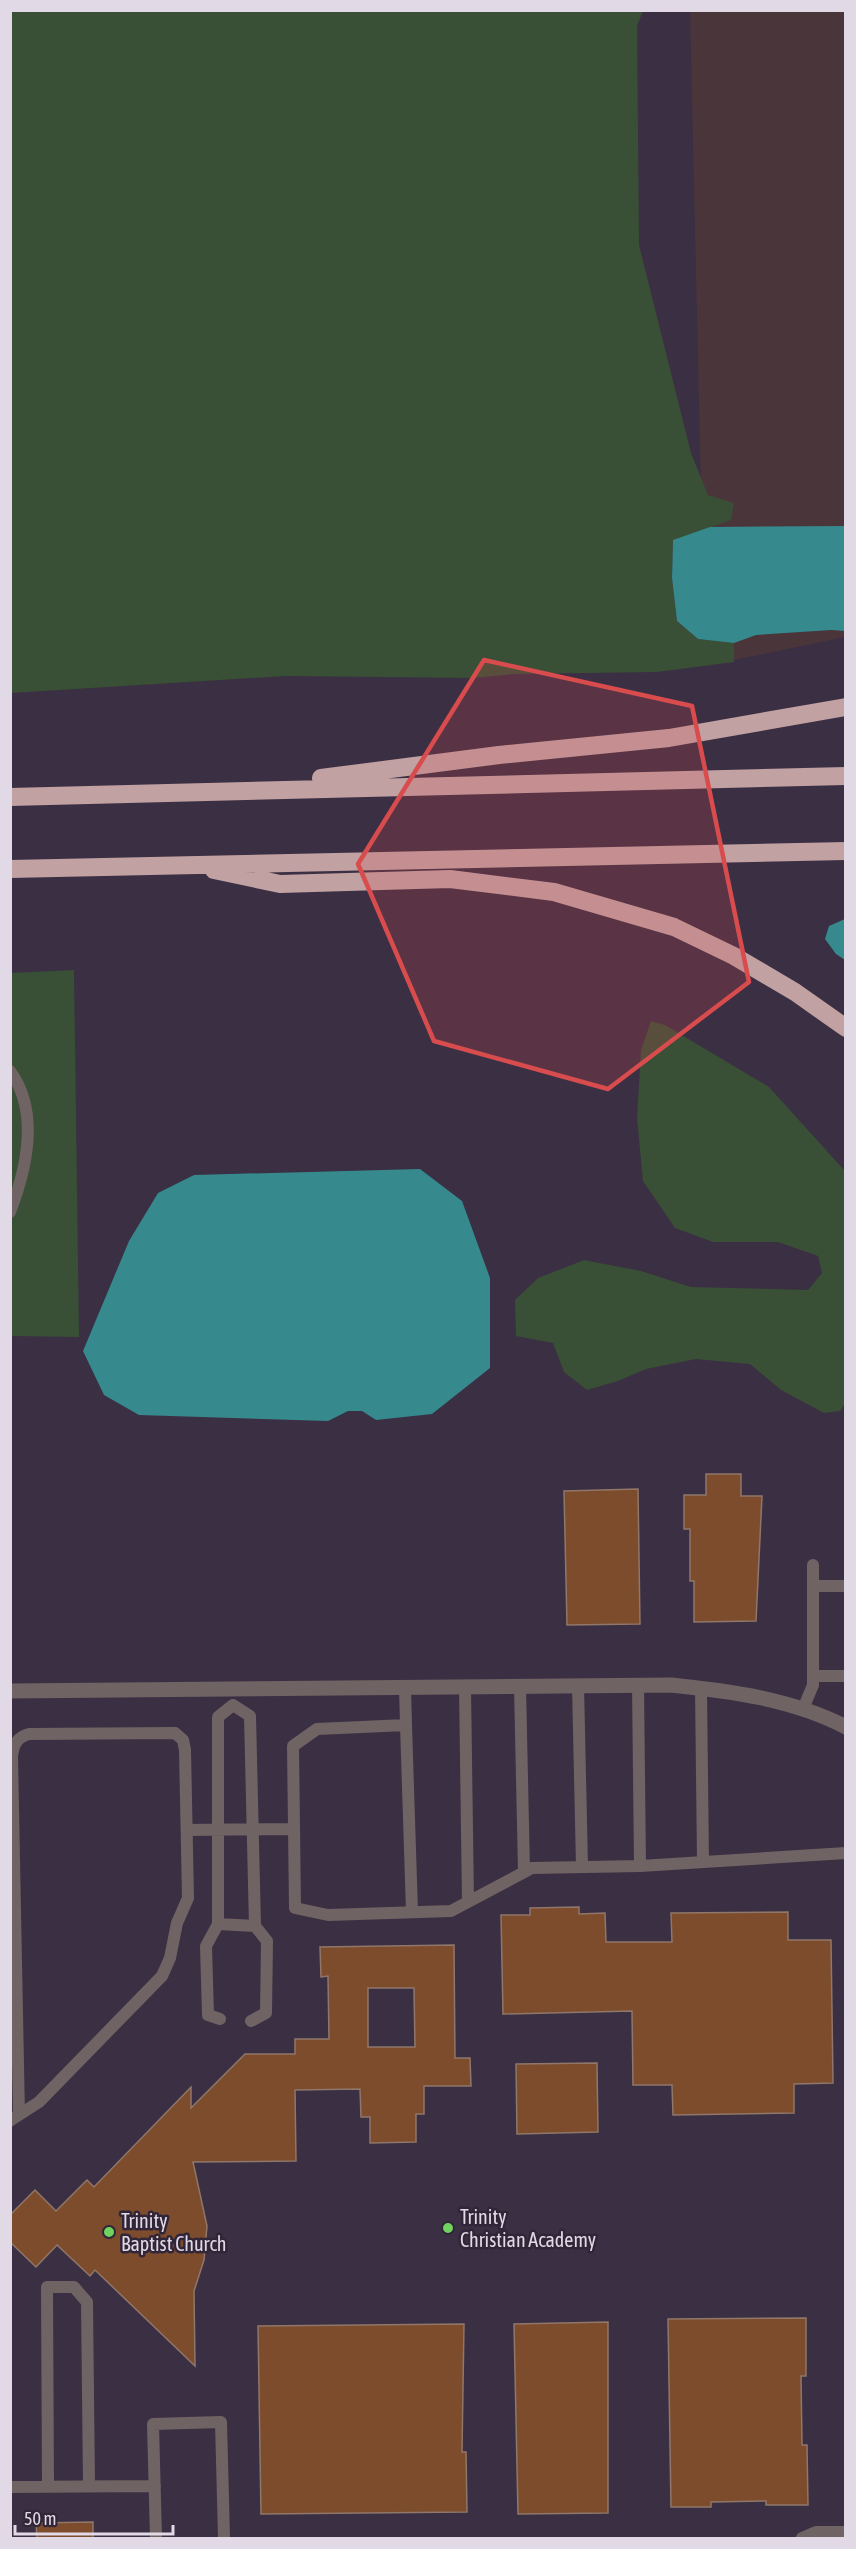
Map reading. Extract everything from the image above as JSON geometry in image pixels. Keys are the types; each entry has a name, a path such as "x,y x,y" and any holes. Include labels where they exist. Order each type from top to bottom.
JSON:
{"highway":[{"path":"226,790 499,754 669,738 846,708"},
{"path":"10,797 846,776"},
{"path":"10,869 846,851"},
{"path":"180,864 280,884 450,879 554,892 674,927 745,962 795,992 846,1028"}],"street":[{"path":"10,1691 233,1698 405,1688 638,1684 701,1688 760,1697 820,1714 846,1727"}],"lane":[{"path":"10,1071 24,1096 28,1124 22,1181 10,1212"},
{"path":"803,1709 813,1685 813,1565"},
{"path":"813,1587 846,1586"},
{"path":"813,1676 846,1676"},
{"path":"638,1684 640,1866"},
{"path":"578,1685 582,1867"},
{"path":"520,1686 524,1871"},
{"path":"465,1687 468,1902"},
{"path":"405,1688 411,1912"},
{"path":"701,1688 703,1862"},
{"path":"220,2019 208,2015 206,1946 218,1924 218,1717 233,1698 250,1716 255,1926 267,1941 266,2013 251,2021"},
{"path":"406,1725 317,1729 293,1746 295,1908 328,1915 451,1911 524,1871 846,1853"},
{"path":"29,1734 178,1734 183,1740 185,1750 188,1898 177,1923 171,1958 164,1972 39,2102 15,2118 12,1751 18,1738 29,1734"},
{"path":"187,1830 293,1829"},
{"path":"218,1924 255,1926"},
{"path":"48,2487 47,2287 74,2287 87,2302 89,2486"},
{"path":"156,2538 153,2424 221,2422 224,2538"},
{"path":"10,2487 155,2486"},
{"path":"802,2538 816,2532 846,2532"}],"highlighted area":[{"path":"484,660 692,706 749,982 608,1089 434,1041 358,864"}],"shaded area":[{"path":"11,11 643,11 637,26 639,245 691,453 708,495 734,503 731,520 673,541 672,578 677,621 698,639 734,643 734,662 657,672 514,674 473,678 286,676 11,693"},
{"path":"690,11 846,11 845,637 705,666"},
{"path":"845,526 845,631 756,635 734,643 698,639 677,621 672,578 673,540 710,527"},
{"path":"846,919 845,960 836,954 825,939 829,926"},
{"path":"74,970 79,1337 11,1336 10,973"},
{"path":"651,1021 665,1025 769,1087 845,1171 846,1402 840,1411 824,1413 781,1390 750,1364 696,1359 646,1369 618,1381 587,1390 564,1372 553,1343 516,1336 515,1300 538,1278 584,1260 641,1271 691,1287 808,1290 822,1273 818,1256 778,1242 713,1242 675,1228 643,1181 637,1118 641,1050"},
{"path":"420,1169 462,1201 490,1278 490,1368 432,1414 376,1420 362,1411 348,1411 328,1421 139,1415 104,1395 83,1351 129,1241 158,1193 194,1175"}],"building":[{"path":"706,1474 741,1474 741,1496 762,1496 756,1621 694,1622 694,1581 690,1581 690,1529 684,1529 684,1495 706,1495"},
{"path":"638,1489 640,1624 567,1625 564,1491"},
{"path":"579,1907 579,1914 605,1913 606,1942 672,1942 671,1913 788,1912 788,1940 831,1940 833,2083 794,2084 794,2113 673,2115 672,2085 633,2085 632,2011 503,2014 501,1915 530,1915 530,1908"},
{"path":"454,1945 455,2058 470,2058 471,2086 424,2086 424,2114 416,2114 416,2142 370,2143 370,2117 361,2117 360,2089 295,2090 296,2161 193,2162 207,2226 204,2260 194,2291 195,2366 95,2270 90,2276 57,2245 36,2267 10,2242 10,2215 35,2190 56,2211 87,2180 94,2187 191,2087 191,2108 245,2054 295,2054 295,2039 329,2039 328,1976 321,1977 320,1947","holes":["368,1988 414,1988 415,2047 368,2047"]},
{"path":"597,2063 598,2132 517,2134 516,2064"},
{"path":"806,2318 806,2376 801,2376 802,2445 807,2445 808,2505 766,2505 766,2501 711,2502 711,2507 671,2507 668,2319"},
{"path":"608,2322 608,2513 518,2514 514,2324"},
{"path":"464,2324 462,2452 466,2452 467,2512 261,2514 258,2326"},
{"path":"93,2522 93,2538 37,2538 36,2523"}],"place":[{"name":"Trinity Christian Academy","path":"448,2228"},
{"name":"Trinity Baptist Church","path":"109,2232"}]}
